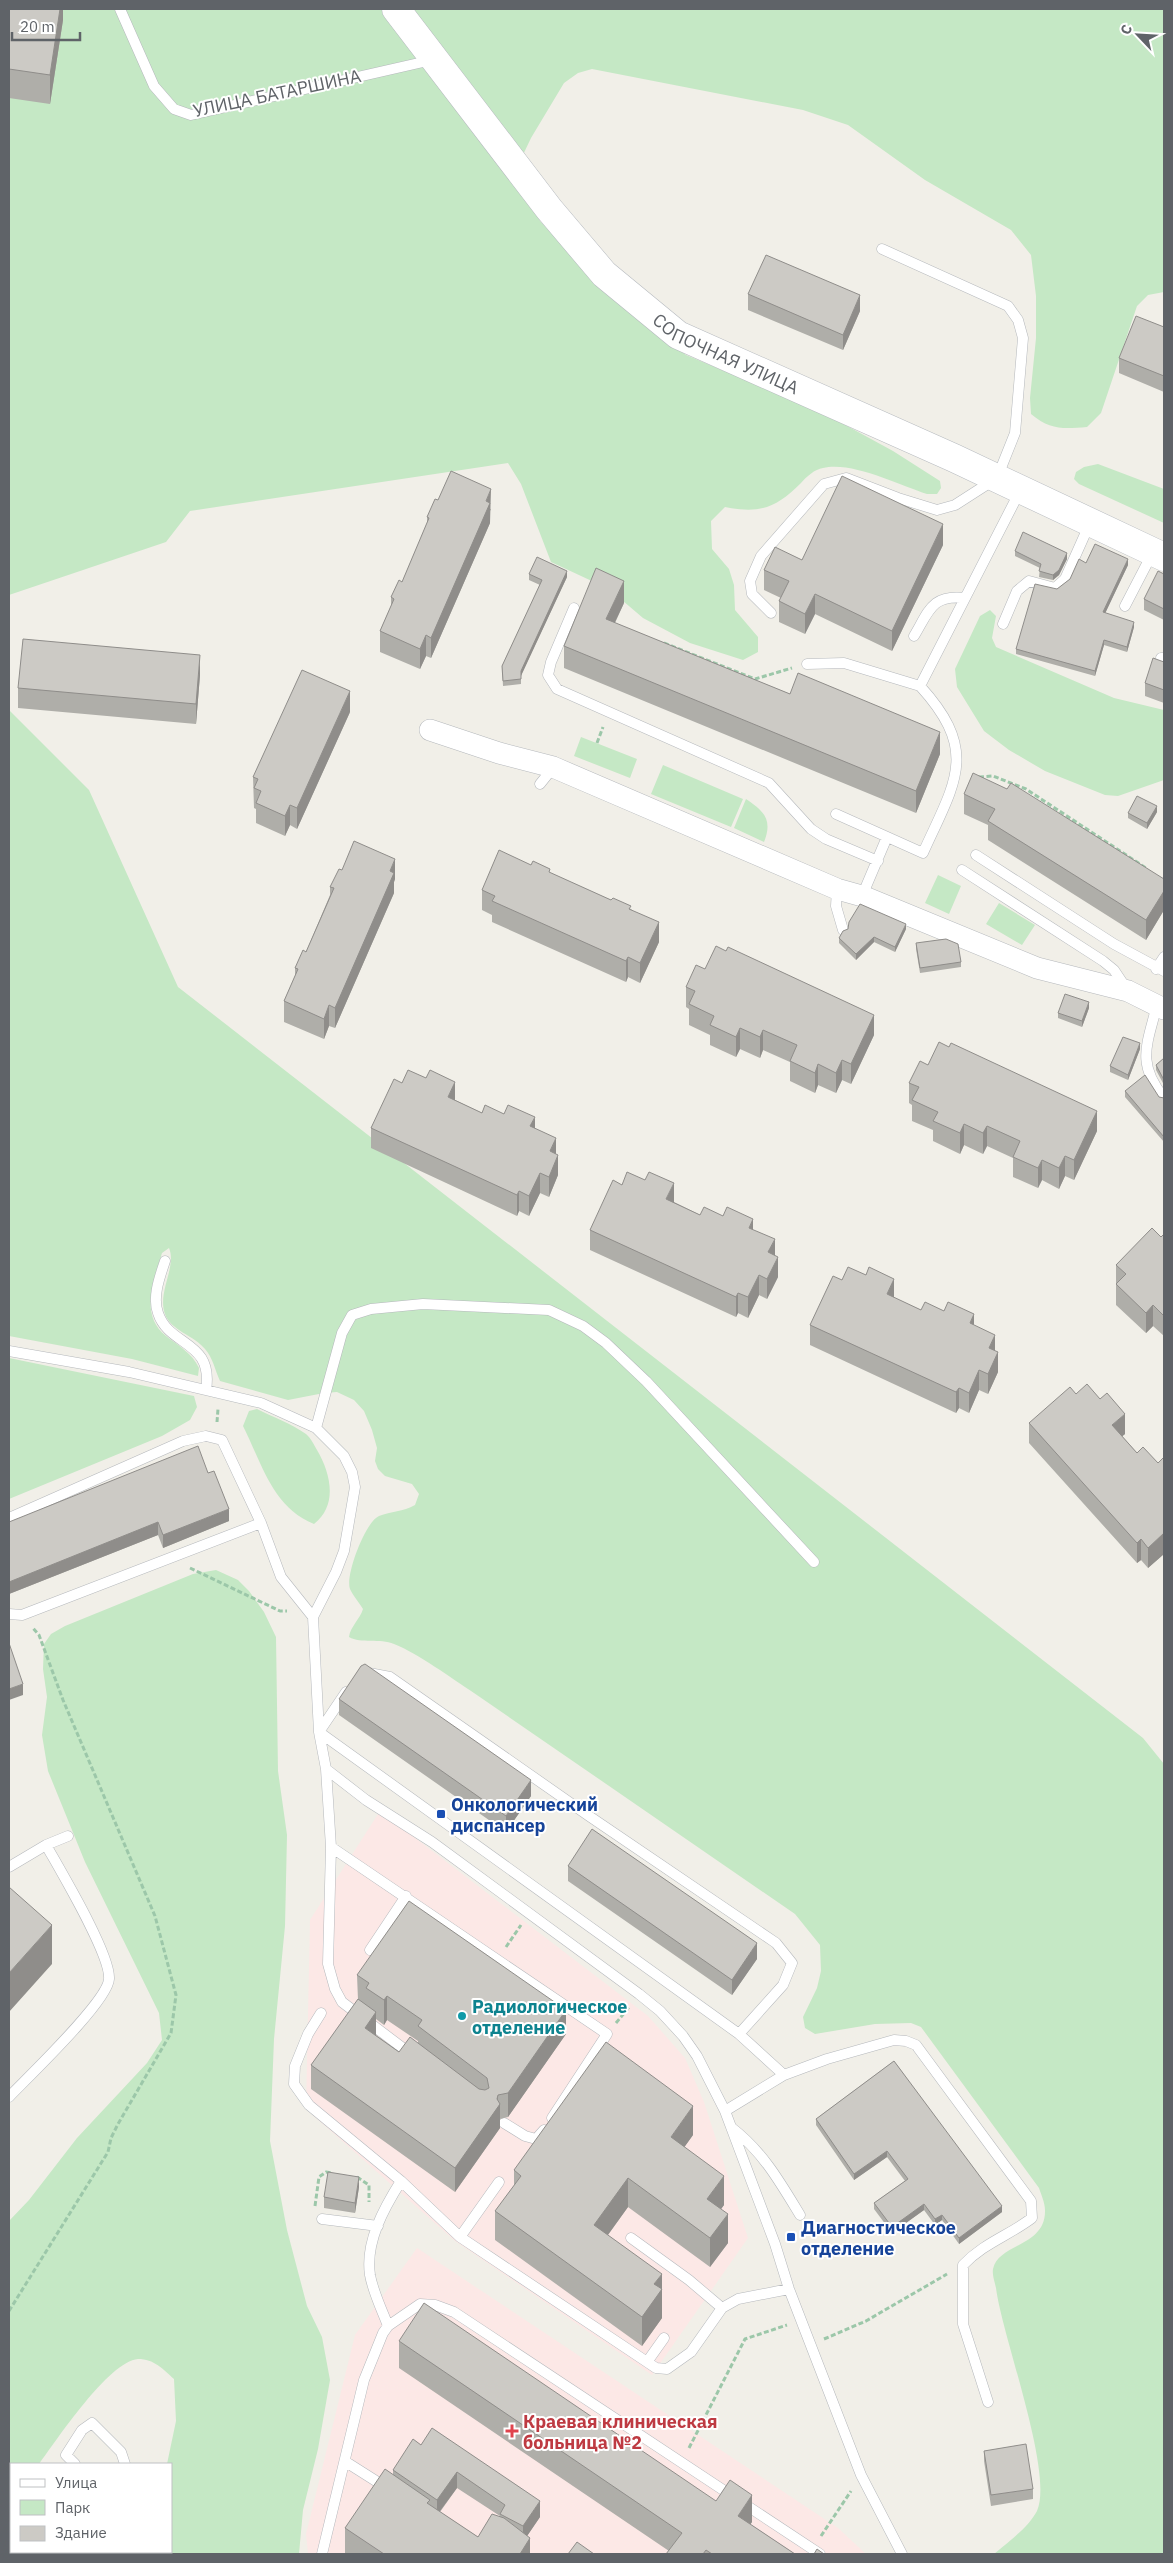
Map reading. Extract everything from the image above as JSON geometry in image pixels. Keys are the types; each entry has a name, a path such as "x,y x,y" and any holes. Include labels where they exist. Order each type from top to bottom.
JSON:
{"main road":[{"name":"СОПОЧНАЯ УЛИЦА","path":"396,9 433,60 549,209 604,274 678,335 1009,484 1159,555"}],"street":[{"path":"430,730 499,753 563,771 838,889 862,896 1037,968 1128,992 1162,1010"}],"lane":[{"name":"УЛИЦА БАТАРШИНА","path":"120,9 154,86 174,108 190,115 433,60"},
{"path":"882,248 1008,306 1018,320 1023,338 1009,484 965,598 920,686"},
{"path":"770,613 752,594 750,581 761,556 824,484 846,478 898,498 938,510 1009,484"},
{"path":"1003,624 1017,591 1029,582 1056,588 1065,580 1091,522"},
{"path":"1124,606 1159,555"},
{"path":"914,636 938,600 946,596 965,598"},
{"path":"574,608 551,662 548,675 557,689 770,783 811,829 826,839 878,861"},
{"path":"807,664 844,663 920,686 937,704 952,731 957,754 956,780 923,853 836,814"},
{"path":"540,784 552,769 563,771"},
{"path":"862,896 888,837"},
{"path":"976,855 1160,970 1164,957"},
{"path":"962,870 1103,960 1114,970 1128,992"},
{"path":"838,889 836,906 843,930"},
{"path":"1162,1010 1148,1043 1146,1064 1151,1082 1164,1098"},
{"path":"165,1260 157,1288 157,1313 172,1333 187,1343 204,1361 207,1371 206,1390"},
{"path":"316,1428 342,1334 352,1316 371,1308 423,1304 549,1310 583,1326 606,1343 646,1381 814,1562"},
{"path":"9,1352 129,1372 261,1403 316,1428 344,1456 352,1472 355,1487 344,1551 336,1572 313,1617 319,1732 326,1768 331,1847 328,1964 335,1989 342,2002 420,2061"},
{"path":"9,1518 183,1442 210,1436 222,1440 226,1444 261,1523 281,1577 313,1617"},
{"path":"9,1614 22,1615 261,1523"},
{"path":"319,1732 354,1680 363,1672 390,1678 588,1816 776,1943 792,1962 783,1985 739,2034"},
{"path":"319,1732 739,2034 784,2075"},
{"path":"326,1768 366,1800 432,1842 639,1994 660,2010 683,2036 697,2056 725,2111 775,2244 789,2289 812,2344 861,2475 902,2554"},
{"path":"9,1867 46,1845 68,1836"},
{"path":"9,2097 91,2011 110,1980 106,1957 46,1845"},
{"path":"331,1847 406,1896 607,2034 540,2137 530,2139 504,2123"},
{"path":"370,1950 406,1896"},
{"path":"321,2013 308,2034 294,2066 294,2084 309,2105 333,2127 400,2181 460,2237 656,2368 667,2369 691,2352 722,2308 738,2299 789,2289"},
{"path":"725,2111 784,2075 827,2058 894,2040 906,2041 916,2045 1031,2201 1032,2218 978,2250 962,2266 963,2324 988,2402"},
{"path":"731,2128 751,2143 770,2164 800,2215"},
{"path":"388,2326 371,2276 369,2256 385,2206 400,2181"},
{"path":"460,2237 499,2182"},
{"path":"322,2219 378,2226"},
{"path":"631,2238 689,2280 722,2308"},
{"path":"322,2554 346,2462 364,2380 375,2349 388,2326 420,2304 436,2305 454,2312 817,2551"},
{"path":"647,2362 664,2338"},
{"path":"61,2463 82,2430 92,2423 121,2452 125,2463"},
{"path":"66,2455 74,2463"},
{"path":"346,2462 397,2495"}],"path":[{"path":"655,640 755,679 807,664"},
{"path":"956,780 993,776 1026,789 1148,869"},
{"path":"206,1390 218,1410 217,1421 210,1436"},
{"path":"169,1558 280,1611 292,1611 303,1604"},
{"path":"498,1959 528,1914"},
{"path":"607,2034 639,1994"},
{"path":"322,2219 314,2215 320,2177 326,2172 341,2174"},
{"path":"348,2176 366,2181 369,2185 366,2224"},
{"path":"812,2344 866,2321 962,2266"},
{"path":"682,2461 745,2339 801,2320"},
{"path":"817,2551 861,2475"}],"shaded area":[{"path":"380,1811 648,2016 685,2058 704,2102 748,2238 652,2375 455,2241 306,2109 310,1920"},
{"name":"Краевая клиническая больница №2","path":"417,2248 838,2528 866,2554 308,2554 306,2534 355,2335"}],"green space":[{"path":"9,9 1164,9 1164,292 1148,295 1137,306 1101,413 1087,427 1064,428 1051,426 1031,414 1030,398 1036,338 1036,296 1031,255 1011,230 925,180 848,125 803,110 592,69 578,73 564,83 531,138 521,159 521,174 540,221 604,290 686,355 816,409 893,451 940,481 941,488 937,494 927,494 861,471 835,467 820,469 814,472 784,498 767,507 748,510 725,507 711,521 712,549 729,569 734,585 735,610 758,637 758,652 743,660 690,643 643,618 609,589 551,562 521,484 508,463 190,511 166,542 9,595"},
{"path":"1098,464 1164,489 1164,523 1079,484 1074,479 1076,472 1084,467"},
{"path":"990,610 996,616 992,638 996,647 1114,698 1164,710 1164,780 1118,796 1105,795 1045,771 1009,750 984,731 957,687 955,669 980,616"},
{"path":"9,710 89,790 178,987 1143,1738 1164,1764 1164,2554 994,2554 1033,2517 1037,2511 1040,2492 1039,2467 1033,2436 1000,2310 993,2269 1003,2254 1038,2231 1043,2222 1045,2207 1039,2188 921,2027 911,2023 875,2024 815,2034 805,2028 803,2017 817,1988 821,1971 820,1945 795,1914 424,1660 404,1648 389,1642 359,1640 349,1637 363,1609 351,1592 349,1582 353,1562 362,1538 374,1520 379,1516 415,1505 419,1494 412,1484 385,1476 378,1469 375,1461 377,1448 372,1430 364,1411 354,1400 337,1392 288,1400 220,1381 212,1360 201,1344 177,1329 165,1314 163,1297 171,1263 169,1248 162,1253 155,1274 151,1297 153,1318 158,1328 166,1336 193,1358 199,1368 198,1376 132,1359 9,1336"},
{"path":"581,737 637,759 630,778 574,756"},
{"path":"663,765 743,799 731,827 651,794"},
{"path":"746,799 758,808 765,817 768,828 764,842 734,828"},
{"path":"938,875 961,886 949,914 925,903"},
{"path":"999,903 1035,925 1022,945 986,924"},
{"path":"9,1358 194,1396 197,1407 190,1420 162,1436 9,1499"},
{"path":"257,1409 306,1434 322,1459 329,1479 329,1499 327,1508 314,1524 300,1517 288,1507 270,1483 263,1469 243,1426 249,1411"},
{"path":"216,1570 238,1580 249,1591 264,1612 276,1637 278,1771 287,1835 285,1926 274,2039 270,2141 287,2230 307,2306 322,2337 330,2380 318,2449 303,2510 299,2554 150,2554 172,2553 172,2463 167,2463 176,2421 174,2379 158,2365 144,2359 126,2363 98,2387 70,2421 40,2463 10,2463 9,2496 9,2221 29,2200 77,2138 147,2063 162,2040 159,2013 85,1862 48,1771 42,1735 47,1697 43,1669 44,1644 51,1634 65,1626 193,1574"}],"building":[{"path":"9,9 60,9 50,75 9,69"},
{"path":"766,255 860,295 843,335 748,294"},
{"path":"1136,316 1164,327 1164,376 1119,358"},
{"path":"451,471 491,489 486,501 490,503 431,638 426,635 420,649 380,631 394,599 391,597 399,580 402,582 429,518 427,517 435,499 438,500"},
{"path":"842,476 943,524 892,631 815,594 805,614 779,601 789,581 764,570 775,547 802,560"},
{"path":"1023,532 1067,553 1059,570 1053,575 1039,571 1041,564 1015,551"},
{"path":"1095,544 1128,559 1103,612 1134,622 1127,647 1104,640 1095,671 1016,649 1035,584 1057,589 1070,579 1079,559 1086,563"},
{"path":"537,557 567,571 521,671 521,679 503,681 502,666 542,580 529,574"},
{"path":"596,568 624,581 606,619 790,694 798,673 940,732 916,791 564,646"},
{"path":"1158,571 1164,574 1164,609 1144,599"},
{"path":"23,639 200,655 196,704 18,688"},
{"path":"1153,658 1164,662 1164,690 1145,683"},
{"path":"302,670 350,691 297,808 290,805 285,816 256,803 261,791 254,788 258,779 253,777"},
{"path":"973,773 1007,789 1011,783 1164,879 1164,891 1146,920 988,821 995,809 964,794"},
{"path":"1137,796 1157,806 1147,823 1128,813"},
{"path":"354,841 395,859 390,871 394,873 335,1008 329,1005 324,1019 284,1001 298,969 295,968 303,950 306,952 334,888 330,887 339,869 342,870"},
{"path":"499,850 531,865 533,861 550,869 549,872 611,900 613,898 631,906 629,909 659,922 640,963 628,957 626,961 492,901 495,896 482,890"},
{"path":"860,904 906,924 895,947 874,937 856,954 839,938 843,931 848,929 849,922"},
{"path":"946,939 958,944 961,962 920,968 916,943"},
{"path":"716,946 726,951 728,947 874,1015 851,1064 842,1060 836,1073 818,1064 815,1073 790,1061 797,1045 763,1030 760,1037 740,1028 736,1037 710,1025 714,1016 689,1004 695,991 686,987 696,965 705,969"},
{"path":"1065,994 1089,1002 1082,1021 1058,1013"},
{"path":"1123,1037 1140,1043 1128,1075 1110,1066"},
{"path":"939,1042 949,1047 951,1043 1097,1111 1074,1160 1065,1156 1059,1168 1042,1160 1038,1168 1013,1157 1020,1141 987,1126 983,1133 964,1124 960,1133 933,1121 938,1112 912,1100 919,1087 909,1083 920,1061 928,1065"},
{"path":"1164,1058 1164,1080 1156,1065"},
{"path":"408,1070 426,1078 430,1070 455,1082 448,1097 482,1113 485,1105 504,1114 508,1105 535,1117 530,1126 556,1138 550,1151 558,1155 549,1177 540,1173 529,1196 519,1191 517,1195 371,1128 394,1079 402,1083"},
{"path":"1145,1075 1159,1097 1164,1098 1164,1137 1125,1091"},
{"path":"627,1172 645,1180 649,1172 674,1183 666,1199 700,1215 704,1207 723,1216 727,1207 753,1219 749,1228 775,1239 768,1252 778,1257 767,1279 759,1275 748,1297 738,1293 736,1297 590,1230 613,1180 622,1185"},
{"path":"1152,1228 1161,1237 1164,1234 1164,1316 1153,1305 1146,1313 1116,1284 1126,1274 1116,1265"},
{"path":"848,1267 866,1275 869,1267 894,1279 887,1294 921,1310 925,1302 944,1311 948,1302 974,1314 970,1323 995,1335 989,1348 998,1352 988,1374 979,1370 969,1393 959,1388 956,1392 810,1325 833,1276 842,1280"},
{"path":"1087,1384 1100,1399 1107,1393 1125,1414 1112,1425 1137,1453 1143,1447 1158,1463 1164,1457 1164,1533 1148,1548 1141,1539 1137,1543 1029,1423 1070,1387 1076,1394"},
{"path":"198,1446 208,1473 214,1471 229,1509 163,1535 158,1522 9,1582 9,1522"},
{"path":"9,1643 23,1684 9,1689"},
{"path":"365,1664 531,1780 506,1816 339,1699 361,1666"},
{"path":"592,1829 757,1943 732,1980 568,1866"},
{"path":"9,1887 52,1925 9,1973"},
{"path":"409,1901 566,2010 508,2093 498,2095 497,2099 500,2104 455,2168 311,2065 358,1999 376,2012 365,2028 399,2052 410,2037 479,2089 485,2090 489,2088 487,2078 418,2026 422,2020 387,1996 384,2000 366,1988 369,1983 357,1975"},
{"path":"606,2042 693,2106 671,2137 724,2176 707,2199 728,2214 710,2238 628,2178 594,2225 662,2274 654,2284 662,2289 642,2317 495,2211 521,2176 514,2170"},
{"path":"894,2061 1002,2206 959,2238 942,2215 935,2219 924,2204 892,2227 874,2203 908,2179 887,2151 854,2174 816,2119"},
{"path":"328,2172 359,2177 355,2203 324,2197"},
{"path":"424,2303 716,2501 730,2480 752,2495 738,2516 795,2554 712,2554 706,2550 703,2554 666,2554 682,2533 399,2341"},
{"path":"432,2428 540,2501 523,2526 500,2514 505,2505 457,2472 437,2500 393,2470 413,2439 421,2445"},
{"path":"1026,2444 1033,2489 991,2495 984,2451"},
{"path":"385,2469 430,2500 427,2503 478,2537 492,2514 504,2518 530,2538 520,2554 384,2554 345,2528"},
{"path":"577,2542 594,2554 568,2554"},
{"path":"817,2549 824,2554 814,2554"}],"place":[{"name":"Онкологический диспансер","path":"441,1814"},
{"name":"Радиологическое отделение","path":"462,2016"},
{"name":"Диагностическое отделение","path":"791,2237"},
{"name":"Краевая клиническая больница №2","path":"512,2431"}]}
